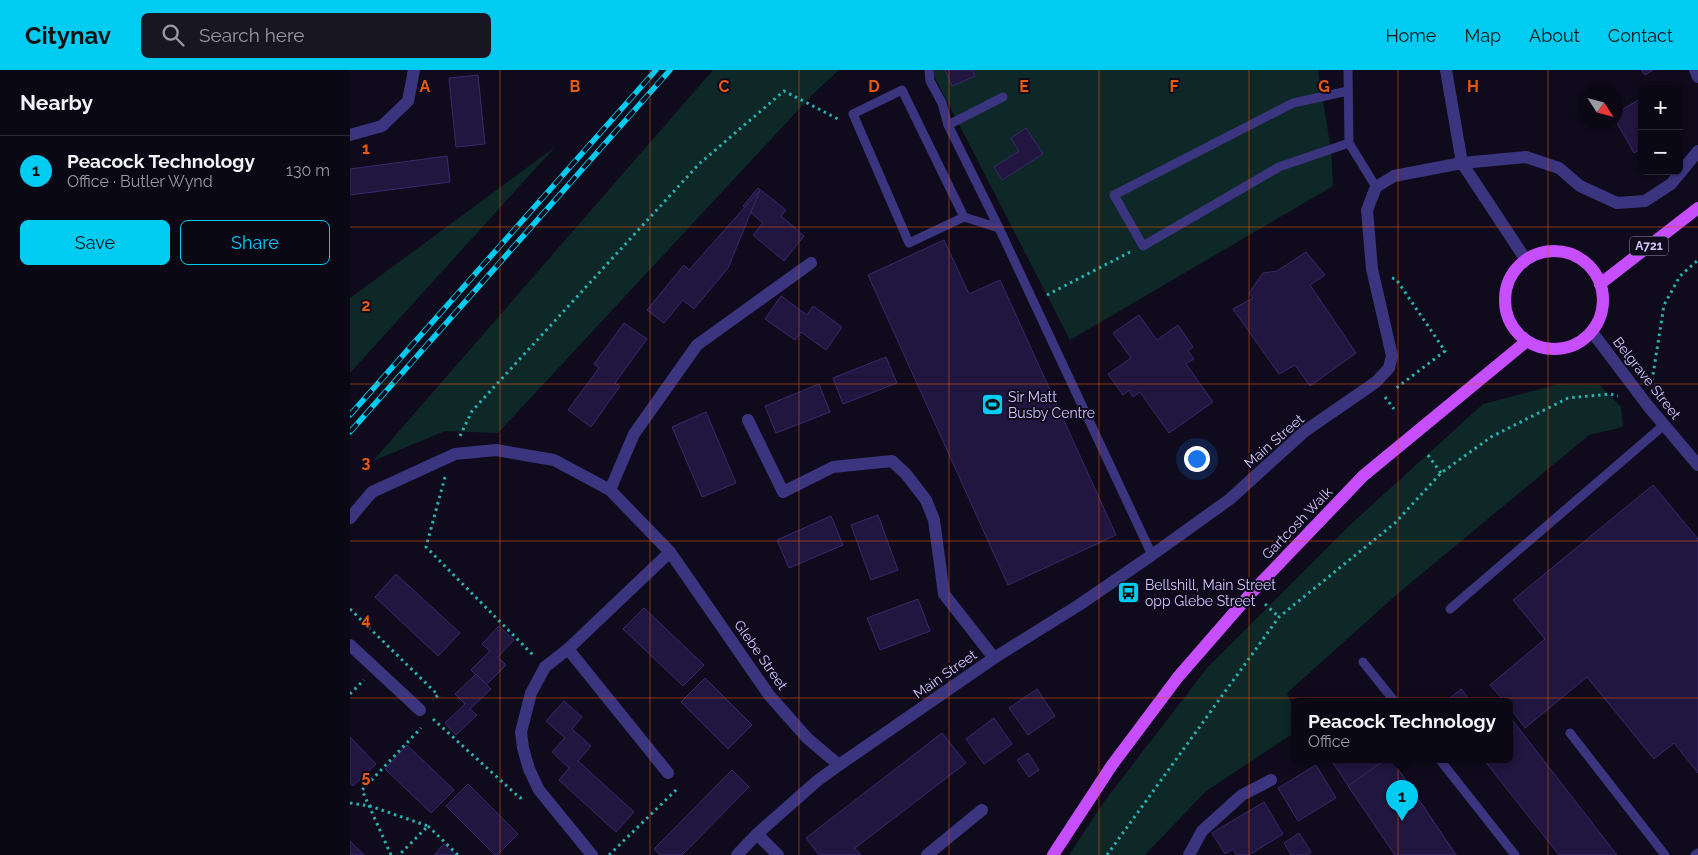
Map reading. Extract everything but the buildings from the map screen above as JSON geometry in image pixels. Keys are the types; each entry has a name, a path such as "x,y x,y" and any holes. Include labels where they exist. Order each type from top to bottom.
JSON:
{"main road":[{"name":"A721","path":"1600,284 1698,208"},
{"path":"1553,251 1568,253 1584,261 1595,274 1603,296 1601,313 1592,332 1576,344 1559,349 1542,348 1526,341 1514,330 1505,305 1507,286 1515,271 1526,260 1541,253 1553,251"},
{"name":"Gartcosh Walk","path":"1053,855 1112,765 1178,677 1252,592 1363,476 1526,341"}],"street":[{"path":"350,134 382,126 408,101 414,70"},
{"path":"1446,70 1462,163 1526,260"},
{"path":"1695,70 1698,77"},
{"path":"1376,187 1394,176 1462,163 1526,157 1559,168 1580,186 1617,204 1645,201 1671,184 1698,151"},
{"name":"Main Street","path":"737,855 757,834 817,781 994,658 1079,605 1230,500 1305,432 1376,382 1389,368 1392,356 1372,269 1367,210 1376,187"},
{"path":"610,490 634,434 696,345 811,263"},
{"name":"Belgrave Street","path":"1592,332 1648,406 1695,457"},
{"path":"748,420 783,492 833,467 892,461 906,474 926,500 934,520 944,594 994,658"},
{"name":"Glebe Street","path":"350,518 372,492 456,454 496,450 554,460 610,490 670,552 770,695 807,738 839,765"},
{"path":"592,855 539,790 528,769 521,732 531,693 546,667 568,649 670,552"},
{"path":"350,645 420,710"},
{"path":"568,649 668,773"},
{"path":"1189,855 1202,831 1242,795 1271,780"},
{"path":"927,855 982,810"},
{"path":"757,834 778,855"}],"lane":[{"path":"929,70 930,81 942,103 948,125 999,228 1152,555"},
{"path":"1348,70 1349,143 1376,187"},
{"path":"964,217 902,90 854,114 909,242 964,217 999,228"},
{"path":"1348,91 1293,103 1114,195 1143,246 1279,167 1349,143"},
{"path":"948,125 1003,97"},
{"path":"1450,609 1664,425"},
{"path":"1363,662 1392,698"},
{"path":"1570,733 1665,855"},
{"path":"1442,763 1515,855"}],"path":[{"path":"546,667 426,547 451,456 472,411 699,164 784,91 861,131"},
{"path":"1034,302 1143,246"},
{"path":"1648,406 1664,305 1680,276 1698,260"},
{"path":"1107,855 1279,616 1394,523 1442,473 1491,437 1568,398 1610,394 1619,397"},
{"path":"1385,397 1394,409"},
{"path":"1428,455 1442,473"},
{"path":"350,609 438,696 420,710 431,717 520,798 539,790"},
{"path":"391,855 362,790 431,717"},
{"path":"608,855 681,784 668,773"},
{"path":"350,803 370,806 428,826 458,855"},
{"path":"399,855 428,826"}],"green space":[{"path":"713,70 839,70 813,94 498,433 445,431 373,461"},
{"path":"931,70 1318,70 1331,150 1333,186 1070,340"},
{"path":"555,147 350,373 350,298"},
{"path":"1559,384 1600,385 1621,407 1623,427 1589,435 1395,596 1287,693 1291,703 1291,735 1206,791 1145,855 1069,855 1103,803 1207,668 1351,524 1483,404"}],"railway":[{"path":"350,415 656,70"},
{"path":"350,432 670,70"}],"place":[{"name":"Sir Matt Busby Centre","path":"992,405"},
{"name":"Bellshill, Main Street opp Glebe Street","path":"1129,593"},
{"name":"Peacock Technology","path":"1402,821"}]}
